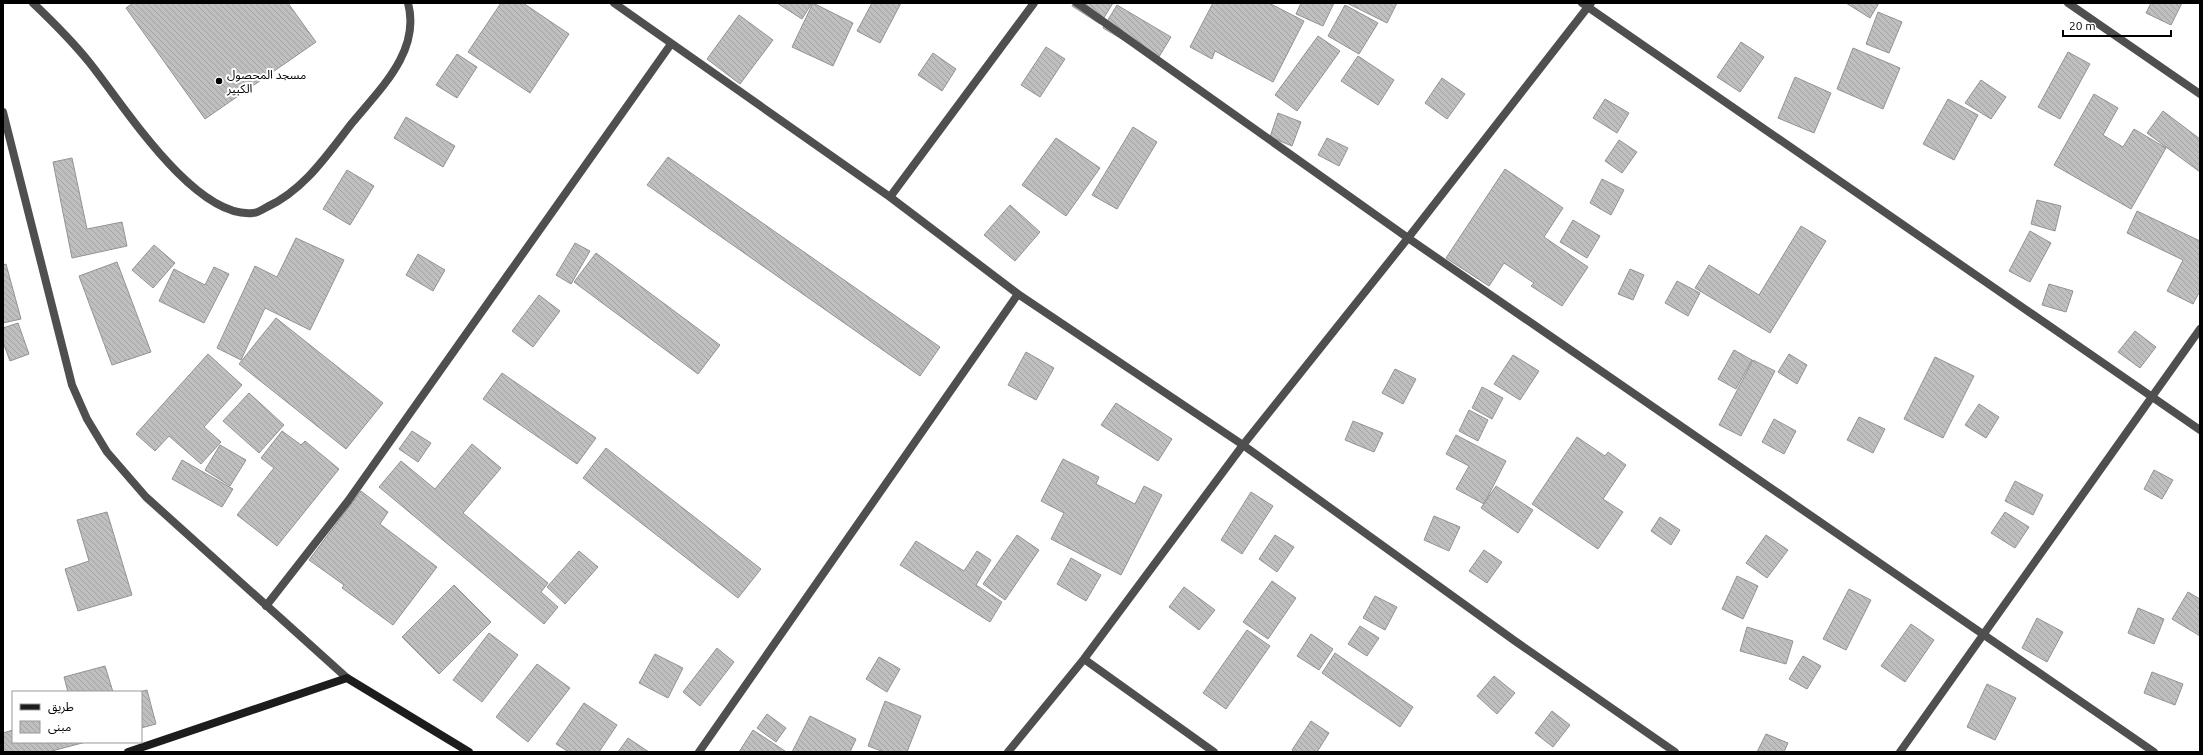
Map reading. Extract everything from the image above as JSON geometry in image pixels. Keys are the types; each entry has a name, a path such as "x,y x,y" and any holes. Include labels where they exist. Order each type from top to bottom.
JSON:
{"main road":[{"path":"128,752 347,678 469,752"}],"street":[{"path":"33,3 66,34 115,95 144,135 181,176 208,199 234,211 254,213 279,202 312,173 382,87 407,46 412,18 408,3"},
{"path":"614,3 890,197 1018,294 1244,445 1515,641 1675,752"},
{"path":"890,197 1034,3"},
{"path":"1078,3 1408,238 2154,752"},
{"path":"2068,3 2200,94"},
{"path":"1008,752 1084,659 1244,445 1408,238 1587,4 2200,430"},
{"path":"266,606 348,501 671,44"},
{"path":"3,112 72,385 87,419 107,452 146,497 347,678"},
{"path":"699,752 1018,294"},
{"path":"1900,752 2200,329"},
{"path":"1084,659 1214,752"}],"building":[{"name":"مسجد المحصول الكبير","path":"133,3 288,3 316,42 205,119 126,8"},
{"path":"501,3 523,3 569,34 530,93 468,52"},
{"path":"777,3 812,3 802,19"},
{"path":"813,3 853,23 833,66 792,47"},
{"path":"872,3 901,3 880,43 857,31"},
{"path":"1073,3 1113,3 1100,24 1072,6"},
{"path":"1213,3 1269,3 1304,21 1273,82 1215,51 1212,59 1190,47"},
{"path":"1301,3 1334,3 1323,26 1296,14"},
{"path":"1347,3 1397,3 1387,23"},
{"path":"1846,3 1879,3 1870,18"},
{"path":"2151,3 2182,3 2171,25 2146,13"},
{"path":"1117,5 1171,37 1157,60 1103,28"},
{"path":"1345,5 1378,23 1359,54 1328,36"},
{"path":"1878,12 1902,22 1889,53 1866,44"},
{"path":"739,15 773,40 740,84 707,59"},
{"path":"1318,36 1340,51 1297,111 1275,95"},
{"path":"1741,42 1764,57 1740,92 1717,77"},
{"path":"1046,47 1065,59 1040,97 1021,85"},
{"path":"1853,48 1900,68 1883,109 1837,89"},
{"path":"2068,52 2090,64 2060,119 2038,107"},
{"path":"933,53 956,69 942,91 918,75"},
{"path":"457,54 477,67 457,98 436,85"},
{"path":"1358,56 1394,80 1378,105 1341,81"},
{"path":"1795,77 1831,93 1814,133 1778,118"},
{"path":"1442,78 1465,94 1447,119 1425,103"},
{"path":"1981,80 2006,97 1991,119 1965,103"},
{"path":"2094,94 2118,108 2103,135 2123,147 2134,129 2166,148 2131,209 2054,165"},
{"path":"1605,99 1629,113 1617,133 1593,118"},
{"path":"1948,99 1978,115 1954,160 1923,144"},
{"path":"2163,111 2200,139 2200,172 2147,133"},
{"path":"1278,113 1301,122 1292,146 1270,137"},
{"path":"406,117 455,146 443,167 394,138"},
{"path":"1133,127 1157,142 1117,209 1092,195"},
{"path":"1056,138 1100,168 1066,216 1022,185"},
{"path":"1327,138 1348,148 1339,166 1318,155"},
{"path":"1619,140 1637,152 1622,173 1605,161"},
{"path":"668,157 940,347 920,376 647,185"},
{"path":"72,158 87,229 122,222 127,246 72,258 53,162"},
{"path":"1505,169 1563,208 1544,237 1588,267 1562,306 1531,286 1534,283 1504,263 1489,286 1446,258"},
{"path":"347,170 374,186 350,225 323,209"},
{"path":"1602,179 1624,190 1611,215 1590,203"},
{"path":"2037,200 2061,206 2055,231 2031,224"},
{"path":"1010,205 1040,232 1015,261 984,235"},
{"path":"2137,211 2200,241 2200,291 2193,304 2167,291 2183,260 2127,233"},
{"path":"1573,220 1600,236 1587,258 1560,242"},
{"path":"1801,226 1826,241 1770,333 1695,288 1709,265 1759,295"},
{"path":"2030,231 2051,243 2030,282 2009,271"},
{"path":"296,238 344,260 310,330 265,308 241,360 217,348 255,266 277,277"},
{"path":"575,243 590,251 571,284 556,275"},
{"path":"154,245 175,263 153,288 132,270"},
{"path":"596,253 720,345 698,374 574,282"},
{"path":"418,254 445,270 433,291 406,275"},
{"path":"117,262 151,352 112,365 79,276"},
{"path":"6,264 21,319 3,323 3,265"},
{"path":"214,267 229,274 204,323 159,301 174,269 205,285"},
{"path":"1630,269 1644,275 1633,300 1618,294"},
{"path":"1677,281 1700,293 1688,316 1665,303"},
{"path":"2049,284 2073,291 2066,312 2042,305"},
{"path":"539,295 560,311 533,347 512,331"},
{"path":"276,318 383,403 346,449 239,364"},
{"path":"18,323 29,354 10,361 3,342 3,328"},
{"path":"2135,331 2156,347 2140,368 2118,352"},
{"path":"1734,350 1752,360 1736,389 1718,379"},
{"path":"1026,352 1054,368 1036,400 1008,385"},
{"path":"208,354 242,385 204,427 221,442 201,464 169,436 155,451 136,434"},
{"path":"1789,354 1807,365 1797,384 1778,372"},
{"path":"1513,355 1539,371 1520,400 1494,384"},
{"path":"1935,357 1974,376 1943,438 1904,419"},
{"path":"1753,360 1775,371 1741,436 1719,425"},
{"path":"1395,369 1416,379 1403,404 1382,393"},
{"path":"502,373 596,438 577,464 483,399"},
{"path":"1482,387 1503,398 1492,419 1472,408"},
{"path":"249,393 284,425 259,453 223,421"},
{"path":"1116,403 1172,439 1158,461 1101,425"},
{"path":"1979,404 1999,417 1986,438 1965,425"},
{"path":"1469,410 1488,420 1478,441 1459,431"},
{"path":"1859,417 1885,429 1873,453 1847,440"},
{"path":"1774,419 1796,431 1784,454 1762,442"},
{"path":"1353,421 1383,433 1374,452 1345,440"},
{"path":"282,431 301,445 305,441 339,469 277,546 237,515 274,468 261,458"},
{"path":"412,431 431,443 418,462 399,449"},
{"path":"1456,435 1506,461 1484,504 1456,489 1469,466 1446,454"},
{"path":"1577,437 1605,456 1608,452 1626,465 1603,499 1623,512 1598,549 1532,504"},
{"path":"472,444 501,468 463,513 548,583 541,592 558,607 544,624 379,487 401,461 435,489"},
{"path":"220,445 246,460 230,486 205,470"},
{"path":"606,448 761,569 738,598 583,478"},
{"path":"1063,459 1099,477 1096,484 1135,504 1144,486 1162,495 1121,575 1051,539 1064,513 1041,501"},
{"path":"182,460 233,489 222,507 172,479"},
{"path":"2154,470 2173,480 2162,499 2144,489"},
{"path":"2015,481 2043,495 2033,515 2005,501"},
{"path":"1496,486 1533,510 1518,533 1481,508"},
{"path":"361,491 388,512 380,524 437,567 393,625 342,588 344,585 309,560"},
{"path":"1251,492 1273,506 1242,554 1221,540"},
{"path":"107,512 132,595 78,611 65,569 89,561 77,520"},
{"path":"2005,512 2029,527 2015,548 1991,533"},
{"path":"1434,516 1460,527 1449,551 1424,540"},
{"path":"1660,517 1680,530 1671,545 1651,531"},
{"path":"1017,535 1039,550 1005,600 983,584"},
{"path":"1275,535 1294,547 1277,572 1259,559"},
{"path":"1766,535 1788,550 1767,578 1746,563"},
{"path":"916,541 964,571 977,551 991,560 976,585 1002,602 990,622 900,565"},
{"path":"1484,550 1502,562 1487,583 1469,571"},
{"path":"579,551 598,567 565,604 547,587"},
{"path":"1071,558 1101,575 1086,601 1057,584"},
{"path":"1737,576 1758,586 1743,619 1722,609"},
{"path":"1272,581 1296,598 1268,639 1243,622"},
{"path":"454,585 491,622 439,674 402,637"},
{"path":"1184,587 1215,610 1199,630 1169,607"},
{"path":"1849,589 1871,600 1846,650 1823,639"},
{"path":"2188,592 2200,599 2200,636 2172,619"},
{"path":"1375,596 1397,607 1385,630 1363,618"},
{"path":"2138,608 2164,619 2154,644 2128,633"},
{"path":"2037,618 2063,632 2047,662 2022,648"},
{"path":"1911,624 1934,640 1905,682 1881,666"},
{"path":"1360,626 1379,638 1367,656 1348,644"},
{"path":"1747,627 1793,641 1786,664 1740,651"},
{"path":"1247,630 1270,646 1226,709 1203,693"},
{"path":"489,633 518,655 482,702 453,680"},
{"path":"1311,634 1333,649 1319,670 1297,656"},
{"path":"717,648 734,662 700,706 683,692"},
{"path":"1335,653 1413,707 1400,727 1322,673"},
{"path":"655,654 683,668 668,698 639,683"},
{"path":"1803,656 1821,666 1807,689 1789,679"},
{"path":"879,657 900,669 887,692 866,679"},
{"path":"537,664 570,688 528,742 496,717"},
{"path":"105,666 113,691 68,691 64,677"},
{"path":"2152,672 2183,684 2175,705 2144,693"},
{"path":"1494,676 1515,693 1497,714 1477,696"},
{"path":"1987,684 2016,698 1995,740 1967,727"},
{"path":"147,690 156,724 142,728 142,691"},
{"path":"885,701 921,716 907,752 884,752 868,746"},
{"path":"584,703 617,725 599,752 569,752 556,744"},
{"path":"1552,711 1570,725 1553,747 1535,733"},
{"path":"767,714 786,728 776,742 757,728"},
{"path":"810,716 856,739 850,752 792,752"},
{"path":"1311,721 1329,733 1317,752 1295,752 1292,750"},
{"path":"12,730 12,743 82,743 48,752 3,752 3,733"},
{"path":"753,730 785,751 739,752"},
{"path":"1766,734 1788,743 1784,752 1757,752"},
{"path":"628,738 649,752 618,752"}],"place":[{"name":"مسجد المحصول الكبير","path":"219,81"}]}
